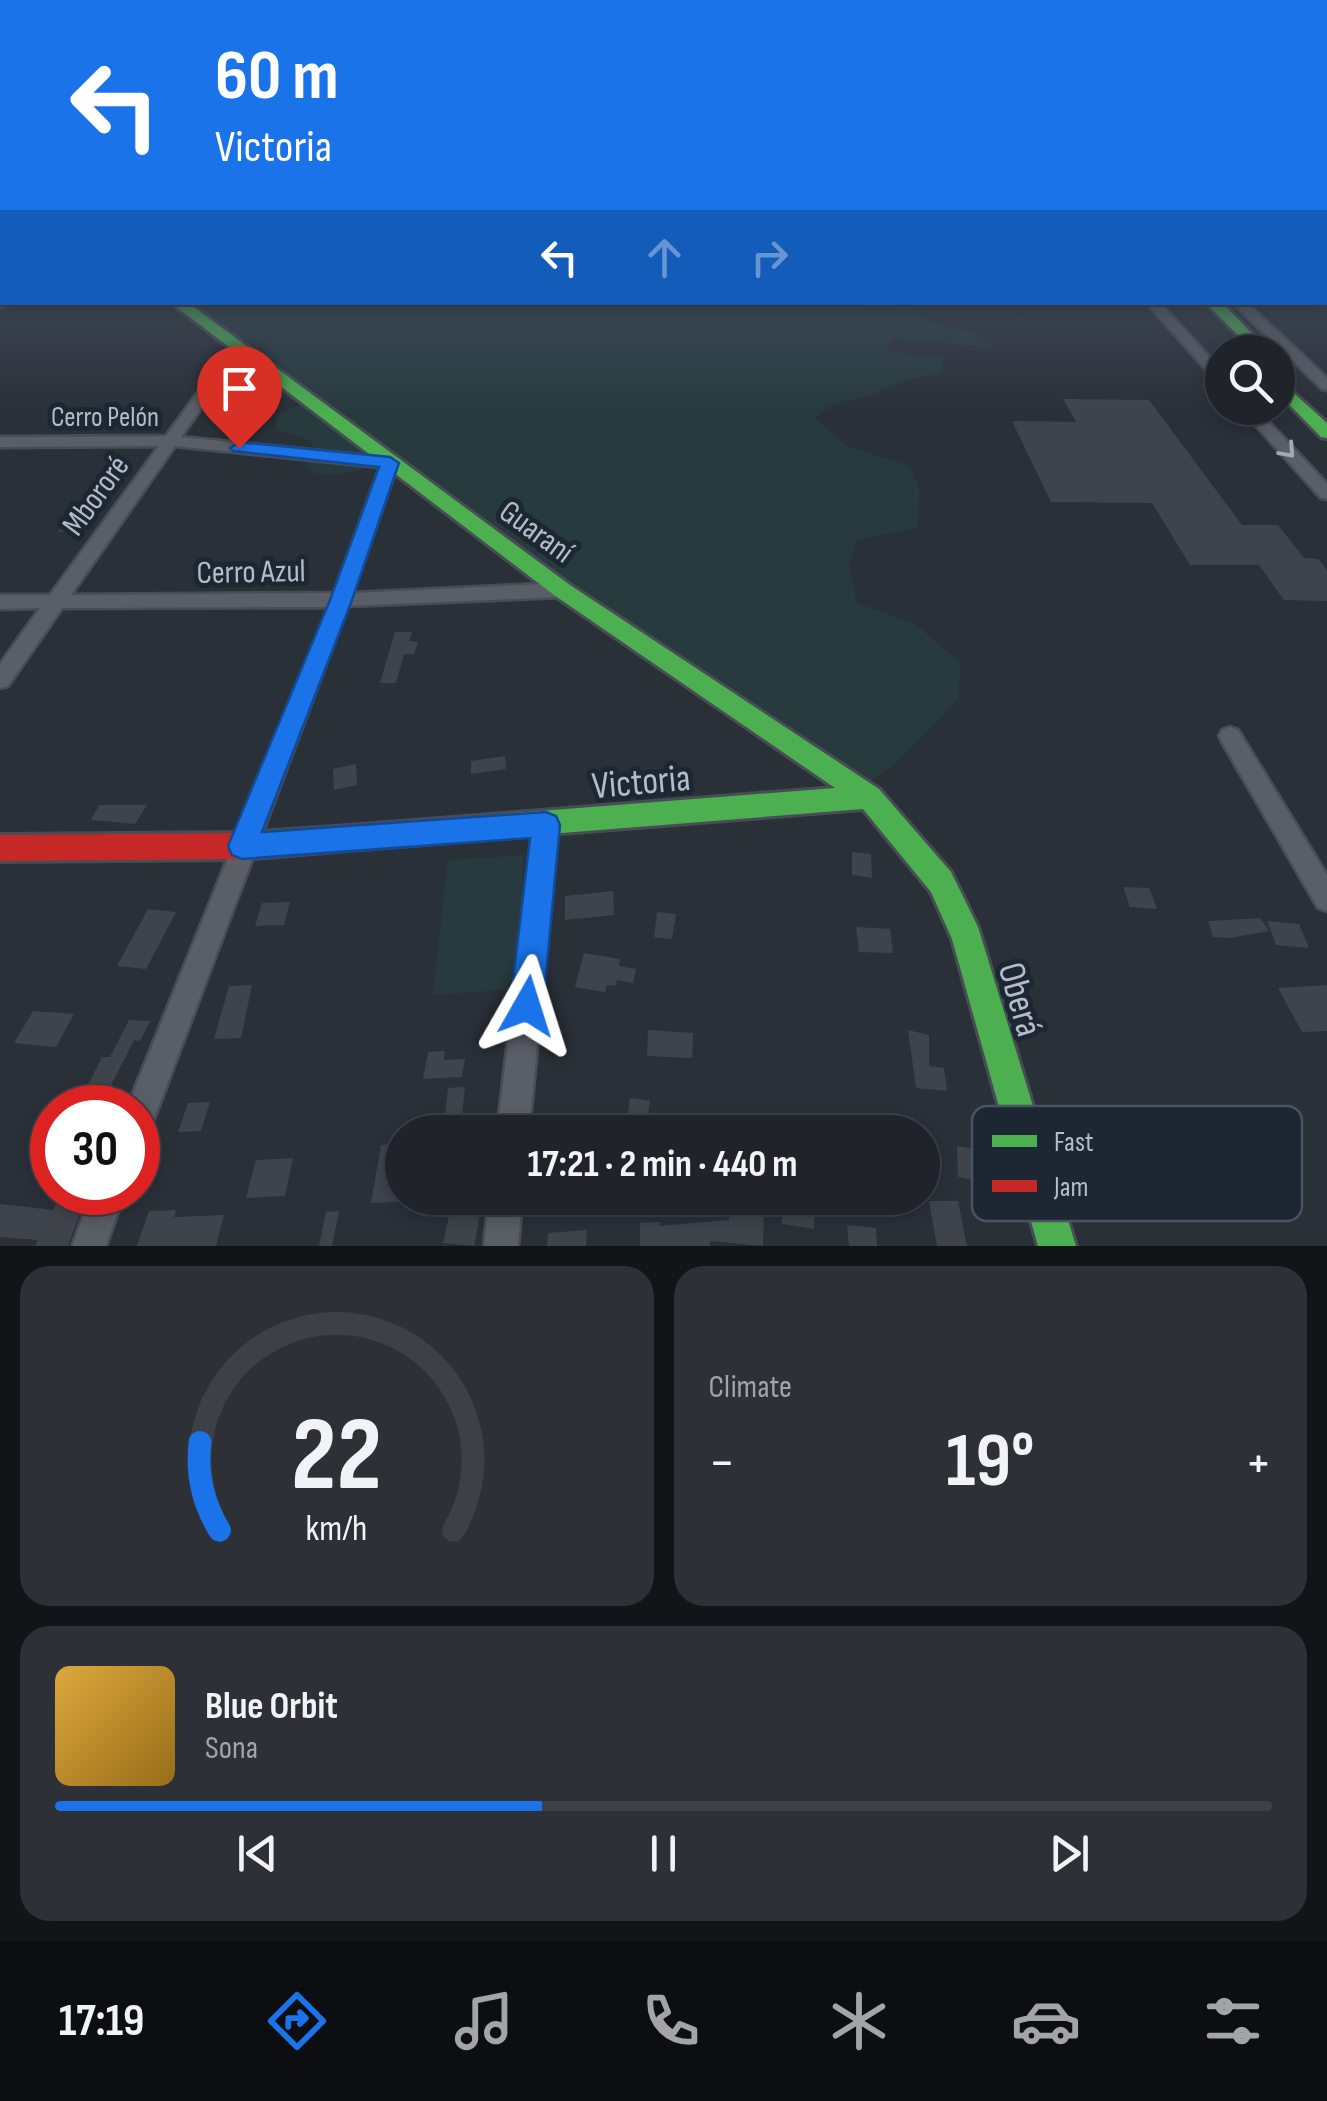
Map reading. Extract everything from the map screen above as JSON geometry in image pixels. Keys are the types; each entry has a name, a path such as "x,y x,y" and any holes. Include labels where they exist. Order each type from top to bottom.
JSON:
{"main road":[{"name":"Guaraní","path":"182,305 562,590 869,797"},
{"path":"1199,305 1229,335"},
{"path":"1215,305 1246,335"},
{"path":"1295,383 1327,415"},
{"path":"1295,401 1327,434"},
{"name":"Victoria","path":"0,848 242,846 869,797"},
{"name":"Oberá","path":"869,797 941,882 967,937 1016,1106"},
{"name":"Oberá","path":"1049,1221 1056,1246"}],"street":[{"path":"1155,305 1205,361"},
{"path":"1241,305 1327,386"},
{"name":"Mbororé","path":"0,680 226,363 242,348"},
{"path":"1264,425 1327,494"},
{"name":"Cerro Pelón","path":"0,442 171,440 390,463"},
{"path":"151,1085 341,600 390,463"},
{"name":"Cerro Azul","path":"0,602 341,600 562,590"},
{"path":"1230,736 1327,899"},
{"path":"515,1115 546,825"},
{"path":"89,1246 100,1215"},
{"path":"501,1246 504,1215"}],"green space":[{"path":"187,305 844,305 868,306 874,316 892,316 894,305 916,305 932,323 972,333 994,348 892,339 887,352 943,357 941,373 834,405 815,419 847,446 910,466 920,492 917,528 857,540 849,565 857,603 916,625 960,662 959,698 892,767 865,785 559,579 400,460 344,474 310,471 306,466 309,459 321,452 307,439 277,430 275,424 280,412 308,401 302,397 275,398 267,385 273,376"},
{"path":"524,855 518,989 433,995 448,860"}],"building":[{"path":"1063,399 1149,400 1242,525 1278,525 1304,558 1318,559 1327,570 1327,601 1284,600 1259,565 1190,565 1152,503 1051,502 1012,421 1076,422"},
{"path":"107,491 81,531 58,532 87,492"},
{"path":"395,632 412,632 409,641 418,642 414,654 404,654 396,683 380,683"},
{"path":"505,756 506,769 471,774 471,761"},
{"path":"356,764 357,785 334,790 333,769"},
{"path":"99,805 147,805 135,824 91,820"},
{"path":"852,852 871,854 872,878 852,875"},
{"path":"1123,887 1149,888 1157,909 1130,907"},
{"path":"613,891 614,915 565,920 565,896"},
{"path":"290,902 284,925 255,926 262,903"},
{"path":"148,909 176,912 146,969 117,966"},
{"path":"657,912 676,914 672,939 654,937"},
{"path":"1260,918 1269,931 1229,938 1213,937 1208,921"},
{"path":"1267,921 1299,924 1309,948 1276,945"},
{"path":"856,927 890,929 893,953 859,952"},
{"path":"584,953 620,959 619,966 636,969 633,983 617,980 616,986 607,985 605,992 575,987"},
{"path":"252,985 241,1038 214,1039 229,986"},
{"path":"1327,985 1327,1031 1302,1032 1278,988"},
{"path":"33,1011 74,1014 56,1047 14,1043"},
{"path":"129,1020 150,1021 140,1041 134,1040 111,1085 88,1085 102,1057 110,1057"},
{"path":"648,1030 693,1033 692,1058 647,1056"},
{"path":"908,1030 929,1035 929,1066 944,1068 947,1091 916,1088"},
{"path":"445,1051 444,1060 465,1059 462,1077 423,1079 428,1052"},
{"path":"465,1087 462,1115 445,1115 448,1088"},
{"path":"630,1098 650,1101 648,1115 628,1115"},
{"path":"210,1102 201,1131 178,1132 188,1103"},
{"path":"381,1145 385,1145 385,1202 371,1203"},
{"path":"957,1146 972,1149 972,1180 958,1177"},
{"path":"293,1158 285,1196 246,1198 256,1160"},
{"path":"940,1201 958,1201 967,1246 937,1246 931,1215 940,1215"},
{"path":"0,1204 30,1207 30,1215 79,1215 68,1246 35,1246 38,1240 0,1237"},
{"path":"176,1210 174,1217 224,1215 216,1246 137,1246 148,1215 160,1215 160,1211"},
{"path":"339,1211 332,1246 319,1246 326,1212"},
{"path":"449,1215 480,1215 474,1246 443,1243"},
{"path":"729,1215 764,1215 763,1246 710,1241 710,1246 640,1246 640,1223 660,1222 660,1226 729,1220"},
{"path":"782,1215 814,1215 814,1229 782,1224"},
{"path":"847,1225 876,1228 877,1246 849,1246"},
{"path":"587,1230 586,1246 547,1246 548,1233"}],"traffic: fast":[{"path":"181,305 562,590 869,797 941,882 967,937 1016,1106"},
{"path":"1215,305 1246,335"},
{"path":"1295,401 1327,433"},
{"path":"349,838 869,797"},
{"path":"1050,1221 1057,1246"}],"traffic: jam":[{"path":"0,848 242,846 349,838"}],"route":[{"path":"239,448 390,463 341,600 242,846 546,825 527,1006"}]}
